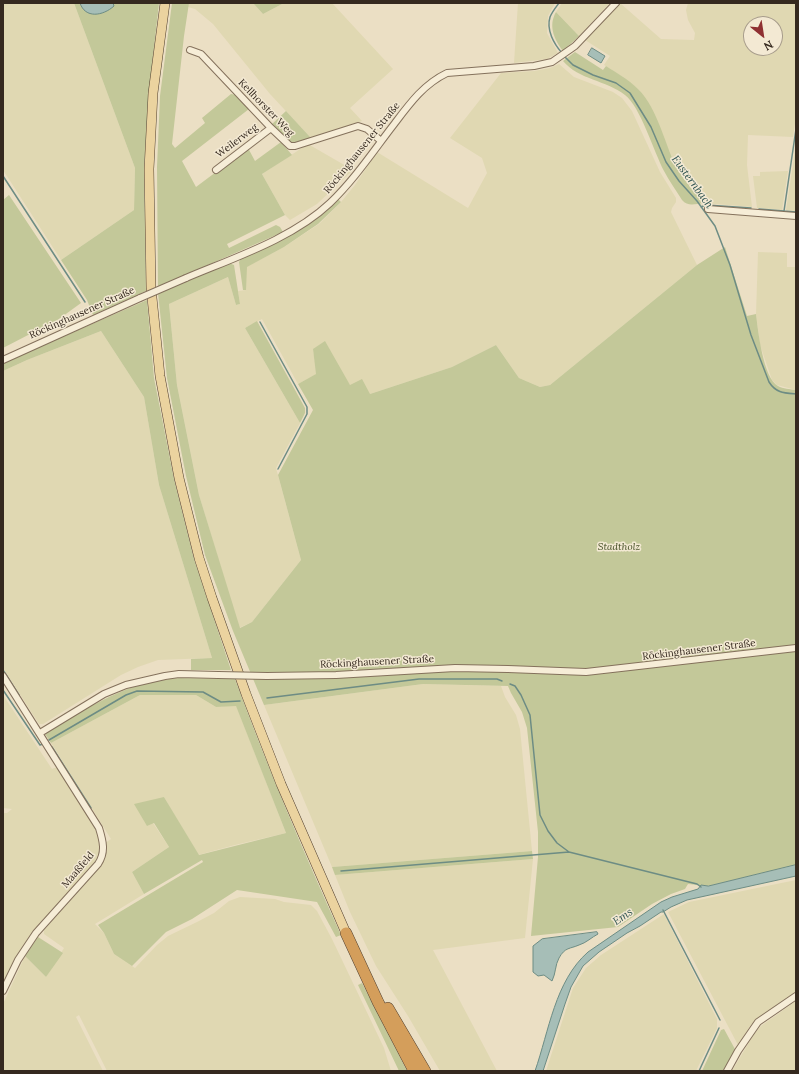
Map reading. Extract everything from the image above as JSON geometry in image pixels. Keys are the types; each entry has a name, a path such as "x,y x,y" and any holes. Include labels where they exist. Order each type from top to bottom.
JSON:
{"highway":[{"path":"346,933 378,1002 414,1071"},
{"path":"364,970 395,1019 425,1071"}],"main road":[{"path":"165,3 153,93 149,169 151,288 160,376 179,478 199,558 246,694 281,784 346,933"}],"street":[{"name":"Röckinghausener Straße","path":"3,360 140,298 275,240 314,216 343,190 418,94 438,77 447,73 534,66 552,62 567,52 616,3"},
{"name":"Kellhorster Weg","path":"190,50 201,54 290,146 295,146 358,126 367,129 381,141"},
{"name":"Weilerweg","path":"216,170 271,128"},
{"path":"708,209 796,216"},
{"name":"Röckinghausener Straße","path":"40,734 104,694 126,685 179,674 267,676 336,675 455,668 586,672 796,648"},
{"path":"3,676 40,734"},
{"name":"Maaßfeld","path":"3,991 18,960 36,933 98,864 104,852 99,828 40,734"},
{"path":"727,1071 738,1051 758,1022 796,996"}],"shaded area":[{"path":"3,3 74,3 135,168 134,210 61,260 3,170"},
{"path":"189,3 253,3 263,14 284,3 332,3 393,69 350,108 362,121 311,138 270,94 213,24 195,9 188,7"},
{"path":"518,3 555,3 548,16 547,33 558,53 547,59 514,63"},
{"path":"562,3 610,3 579,36 556,12"},
{"path":"620,3 661,39 694,40 695,33 688,20 686,10 688,3 796,3 796,117 793,137 748,135 747,165 752,207 704,203 680,173 639,90 604,65 610,56 585,40"},
{"path":"559,64 574,77 613,92 622,98 632,111 660,172 676,198 676,202 671,212 697,265 550,385 540,387 519,378 496,345 452,367 370,394 350,385 313,349 317,374 298,384 262,319 245,328 300,423 276,468 301,560 252,622 239,628 199,495 177,385 169,304 228,277 236,305 240,304 238,291 246,290 246,267 284,247 319,224 341,202 355,185 377,152 468,208 487,173 482,158 450,138 501,73 534,71 550,68"},
{"path":"308,144 353,170 317,204 290,220 285,215 262,174"},
{"path":"796,145 796,211 786,210"},
{"path":"788,171 782,210 757,208 753,176 760,176 760,172"},
{"path":"758,252 787,253 787,267 796,267 796,390 777,385 772,380 760,345 756,314"},
{"path":"101,331 144,397 159,485 212,658 158,660 138,667 121,675 43,724 39,724 3,668 3,371"},
{"path":"423,684 501,686 505,697 516,715 520,729 532,851 332,867 264,705"},
{"path":"3,695 52,769 57,767 87,813 96,829 101,843 99,857 96,862 16,959 3,982 3,813 7,813 12,809 3,808"},
{"path":"140,695 196,695 216,707 236,705 286,833 198,855 164,797 147,826 153,823 169,847 132,872 144,894 95,924 104,933 114,954 135,968 168,936 214,913 229,901 240,897 275,899 284,902 311,905 317,911 332,939 384,1048 391,1071 107,1071 79,1015 76,1017 103,1071 3,1071 3,1004 25,956 46,977 64,948 44,934 44,930 101,865 106,851 105,843 111,839 51,743"},
{"path":"533,859 525,938 433,950 497,1071 440,1071 408,1016 376,966 350,912 335,875"},
{"path":"796,880 796,993 757,1019 750,1026 738,1045 668,912 689,902"},
{"path":"664,914 717,1019 717,1028 696,1071 546,1071 573,988 586,968 601,955"},
{"path":"796,1001 796,1071 732,1071 754,1034 761,1026"}],"green space":[{"path":"74,3 159,3 149,93 144,168 146,291 93,315 87,300 61,260 134,210 135,168"},
{"path":"172,3 189,3 172,144 175,148 205,123 202,118 231,94 236,95 249,109 182,161 196,187 248,148 255,161 281,142 292,155 262,174 285,215 227,244 229,248 276,225 280,227 283,232 158,287 157,167 160,96"},
{"path":"253,3 284,3 263,14"},
{"path":"556,12 579,36 563,51 557,42 552,27 552,22"},
{"path":"575,52 603,70 606,66 638,89 657,118 679,172 704,203 687,204 682,200 664,171 641,119 631,101 618,90 577,72 563,61"},
{"path":"286,111 311,138 290,144 271,125"},
{"path":"9,195 81,303 59,319 3,348 3,200"},
{"path":"338,199 341,202 318,224 284,247 247,267 246,290 243,290 239,262 241,258 292,234 315,219"},
{"name":"Stadtholz","path":"725,247 747,316 756,314 762,353 769,374 778,386 796,390 796,865 708,886 688,884 685,889 671,894 652,904 618,927 531,936 538,857 538,832 527,728 522,712 508,686 423,684 264,705 233,631 205,555 186,476 167,378 158,293 229,263 234,265 240,304 236,305 228,277 169,304 177,385 199,495 240,628 252,622 301,560 278,475 313,410 298,384 316,374 313,349 325,341 350,385 362,379 370,394 452,367 496,345 519,378 540,387 550,385 697,265"},
{"path":"147,300 154,378 174,479 194,559 231,670 191,670 191,659 212,658 159,485 144,397 101,331 3,371 3,364 23,354"},
{"path":"257,321 305,408 305,413 300,423 245,328"},
{"path":"179,678 235,679 286,808 341,935 336,937 317,902 237,890 192,919 166,932 132,966 114,954 104,933 98,925 203,862 202,860 144,894 132,872 169,847 154,823 147,826 134,804 164,797 199,855 286,833 236,706 216,707 196,695 140,695 51,743 45,734 93,705 125,690 160,680"},
{"path":"532,851 533,859 335,875 332,867"},
{"path":"38,937 63,953 46,977 25,956"},
{"path":"362,983 407,1071 399,1071 358,985"},
{"path":"724,1029 736,1051 725,1071 702,1071 721,1030"}],"water":[{"path":"80,3 113,3 114,6 100,14 90,14 82,8"},
{"path":"592,48 605,56 601,63 588,55"},
{"path":"796,865 796,876 687,900 671,907 627,933 599,952 583,966 571,987 543,1071 535,1071 560,992 577,964 588,952 661,902 672,897 698,889 701,885 708,886"},
{"path":"597,932 598,934 587,941 568,949 561,954 552,981 544,975 538,976 533,972 533,946 542,939"}],"waterway":[{"name":"Eusternbach","path":"559,3 550,17 549,27 554,41 562,53"},
{"name":"Eusternbach","path":"564,56 573,65 593,75 616,83 630,93 651,127 666,162 679,181 697,201 715,226 730,265 751,335 769,382 777,390 784,393 796,394"},
{"path":"759,209 784,211 796,129"},
{"path":"3,176 85,302"},
{"path":"701,207 706,205 751,208"},
{"path":"784,211 796,212"},
{"path":"260,322 307,407 307,414 278,469"},
{"path":"3,670 19,695"},
{"path":"267,698 419,679 497,679 502,681"},
{"path":"510,684 515,686 521,695 530,715 540,815 548,831 557,843 569,852"},
{"path":"3,690 40,745 43,744"},
{"path":"49,740 126,695 137,691 203,692 221,702 240,701"},
{"path":"52,747 91,808"},
{"path":"341,871 569,852 697,884 701,887"},
{"path":"663,910 720,1020"},
{"path":"699,1071 719,1028"}],"water label":[{"name":"Ems","path":"623,917"}]}
